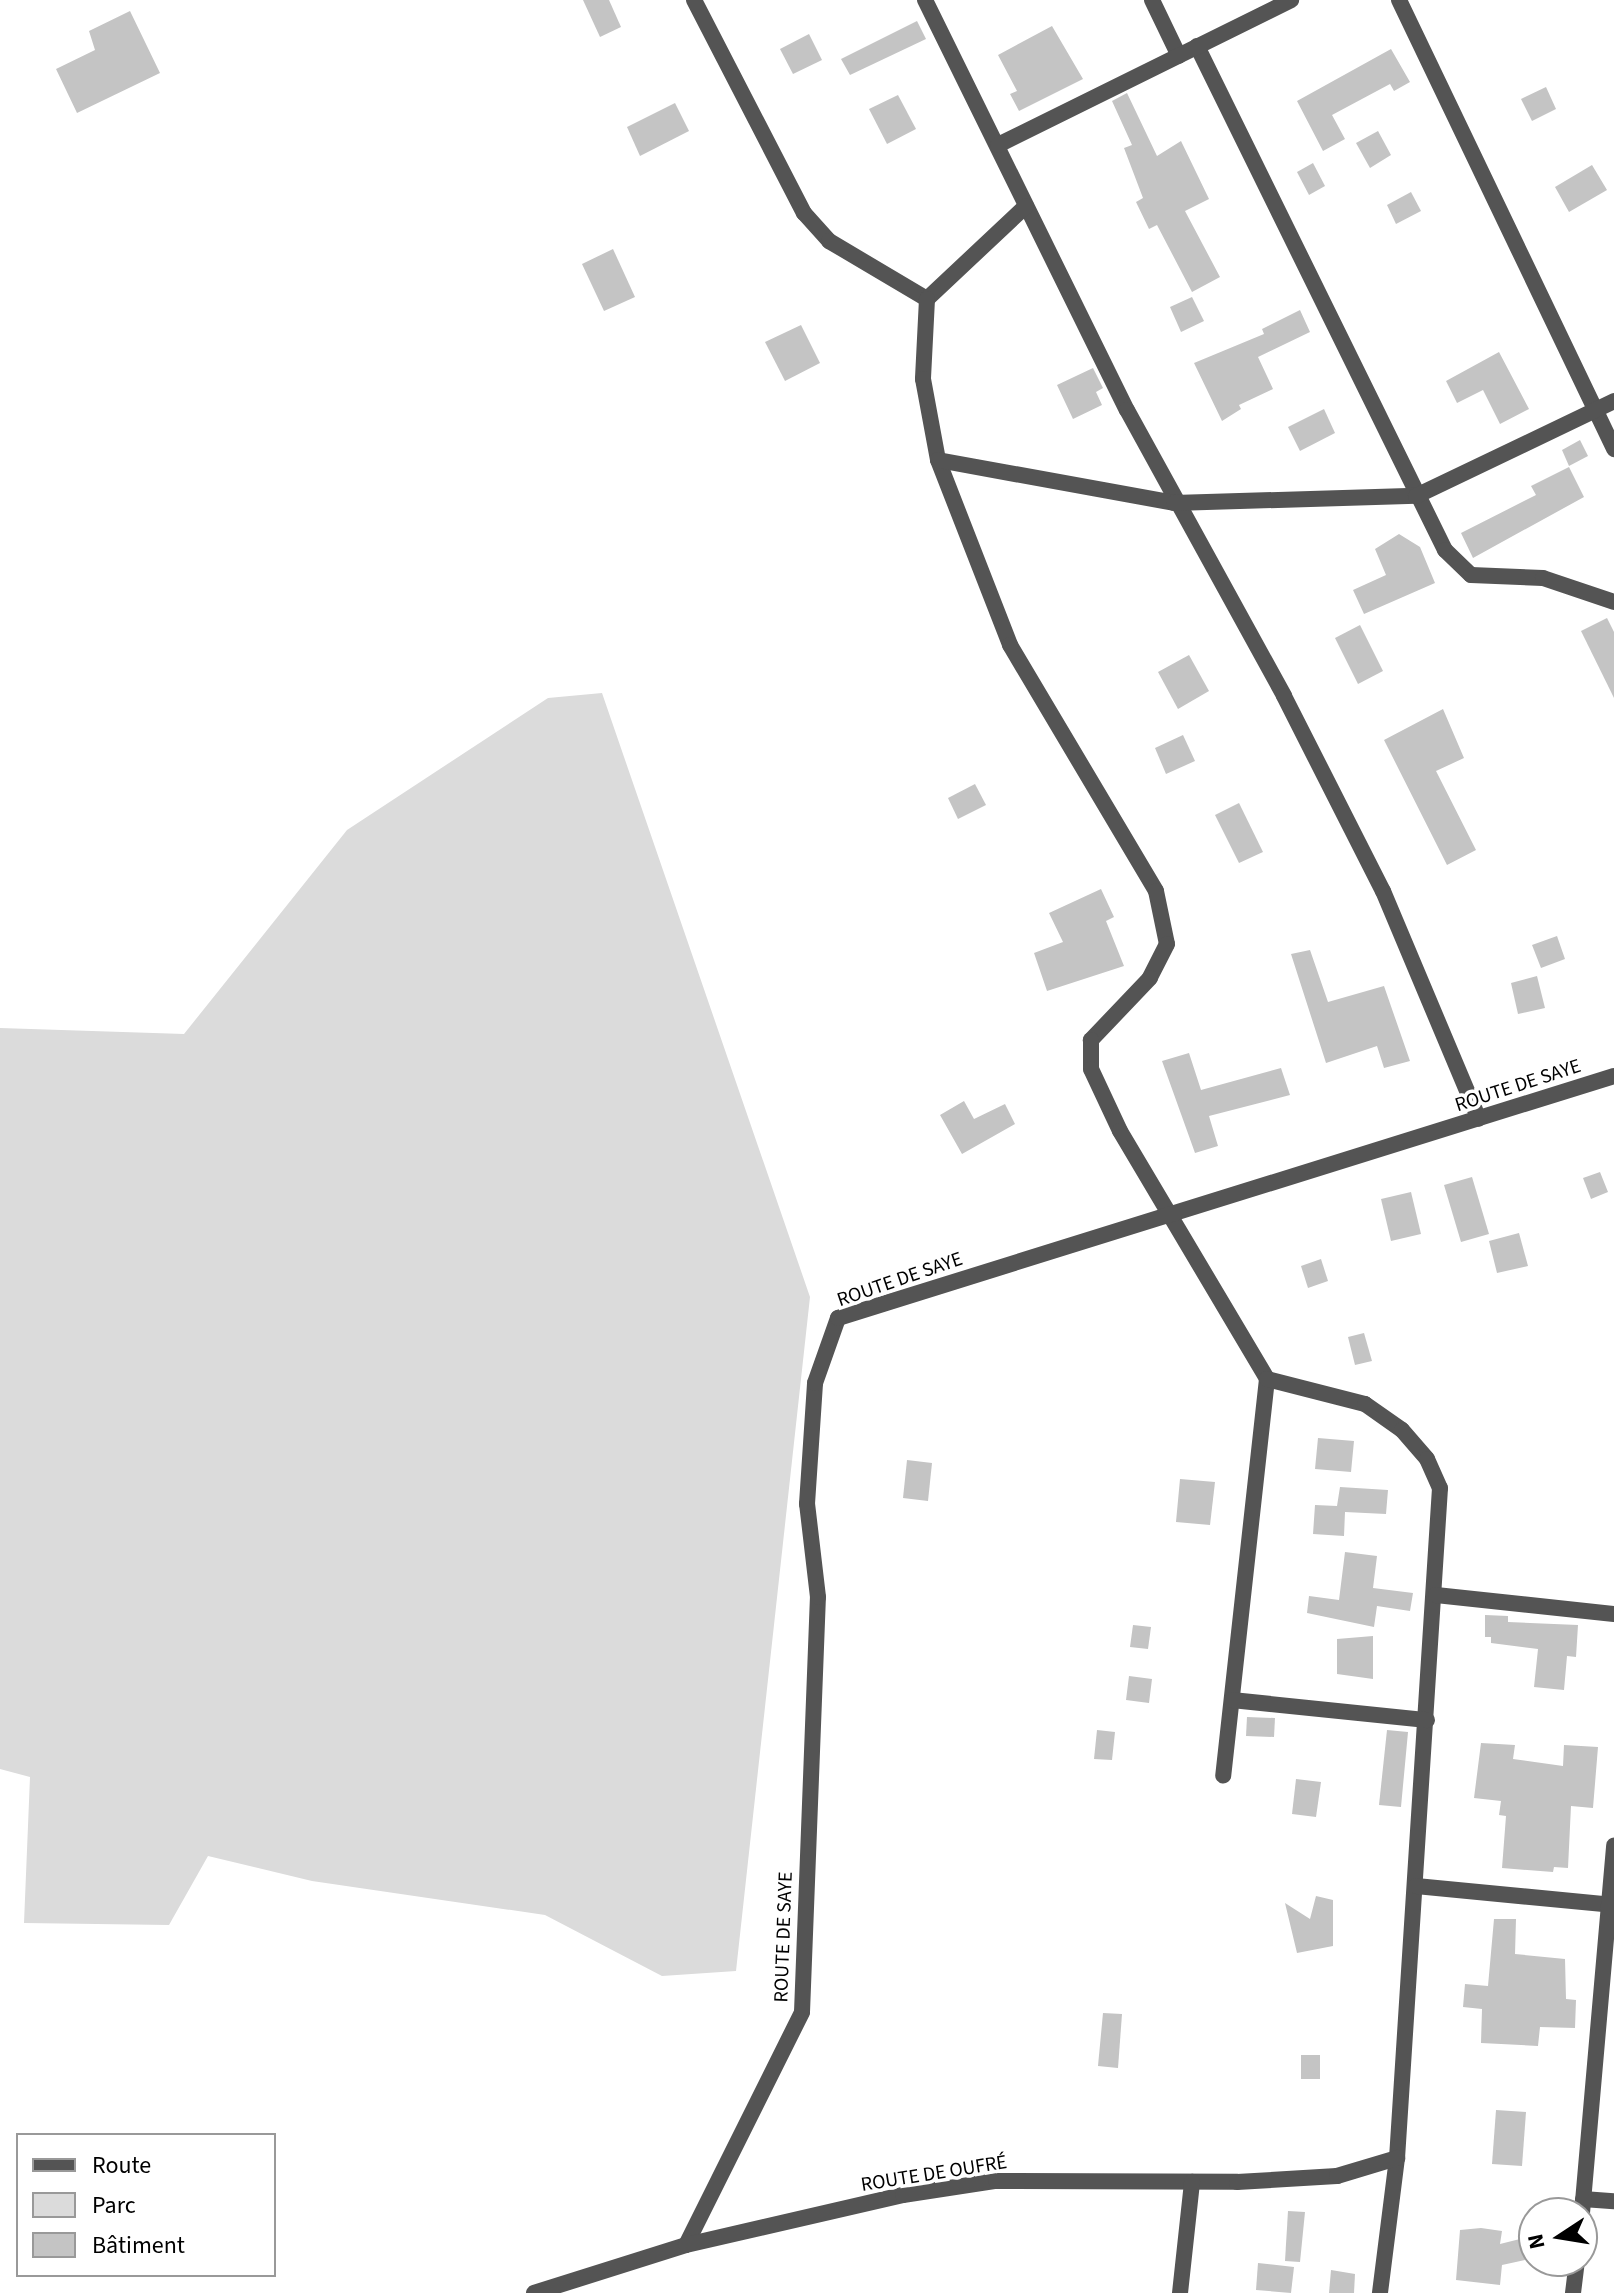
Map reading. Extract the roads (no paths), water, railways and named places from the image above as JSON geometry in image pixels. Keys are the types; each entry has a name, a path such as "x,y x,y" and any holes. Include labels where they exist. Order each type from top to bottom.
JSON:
{"street":[{"path":"694,0 804,213 829,241 927,299"},
{"path":"925,0 1174,503 1284,696 1383,891 1479,1119"},
{"path":"1152,0 1179,56"},
{"path":"998,145 1291,0"},
{"path":"1399,0 1614,449"},
{"path":"1197,46 1445,550 1471,575 1543,578 1614,602"},
{"path":"1026,206 927,299 923,379 938,460 1010,645 1156,891 1167,944 1150,978 1091,1040 1091,1069 1169,1215 1267,1379 1223,1776"},
{"path":"938,460 1174,503 1416,496 1614,401"},
{"name":"ROUTE DE SAYE","path":"686,2245 802,2012 818,1597 807,1504 815,1383 838,1318 1614,1076"},
{"path":"1267,1379 1365,1404 1402,1430 1427,1459 1440,1488 1436,1595 1397,2158 1380,2293"},
{"path":"1436,1595 1614,1614"},
{"path":"1232,1700 1427,1720"},
{"path":"1583,2197 1614,1845"},
{"path":"1416,1886 1611,1905"},
{"name":"ROUTE DE OUFRÉ","path":"534,2293 686,2245 903,2195 996,2181 1192,2182 1337,2176 1397,2158"},
{"path":"1180,2293 1192,2182"}]}
